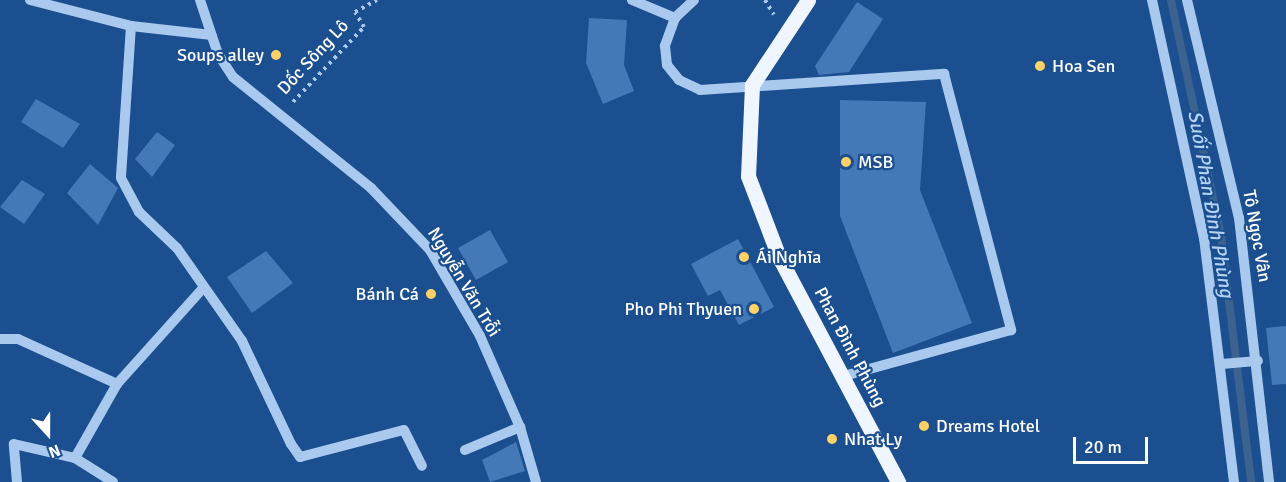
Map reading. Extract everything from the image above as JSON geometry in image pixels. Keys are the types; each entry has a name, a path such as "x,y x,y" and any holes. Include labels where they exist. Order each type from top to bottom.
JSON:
{"main road":[{"path":"752,85 808,0"},
{"name":"Phan Đình Phùng","path":"752,85 748,176 774,247 898,482"}],"street":[{"path":"30,0 131,26 211,35"},
{"name":"Nguyễn Văn Trỗi","path":"200,0 211,35 233,77 282,114 371,188 430,250 480,336 520,427 536,482"},
{"path":"632,0 675,18"},
{"path":"694,0 675,18 665,46 667,65 679,80 700,90 944,74 1011,330 844,376"},
{"path":"1152,0 1203,238 1225,363 1234,482"},
{"name":"Tô Ngọc Vân","path":"1187,0 1239,219 1269,482"},
{"path":"131,26 121,178 139,212 177,248 242,341 300,457 404,430 422,466"},
{"path":"75,458 117,384 204,288"},
{"path":"0,339 18,339 117,384"},
{"path":"1225,363 1254,361"},
{"path":"465,450 520,427"},
{"path":"17,482 14,444 75,458 113,482"}],"path":[{"name":"Dốc Sông Lô","path":"282,114 364,27 355,12 377,0"}],"building":[{"path":"857,2 883,19 849,72 819,75 815,66"},
{"path":"589,18 627,20 624,65 634,91 603,104 586,63"},
{"path":"36,99 80,124 63,148 21,122"},
{"path":"840,100 926,102 920,190 972,323 893,353 840,216"},
{"path":"157,132 175,145 152,177 135,159"},
{"path":"90,164 118,188 98,225 67,193"},
{"path":"22,180 45,194 24,224 0,207"},
{"path":"490,230 508,262 476,280 458,248"},
{"path":"738,239 774,307 739,325 720,290 708,296 691,264"},
{"path":"266,251 293,283 252,313 227,277"},
{"path":"1286,326 1286,384 1272,385 1266,328"},
{"path":"516,442 525,471 490,482 482,460"}],"waterway":[{"name":"Suối Phan Đình Phùng","path":"1171,0 1221,236 1251,482"}],"place":[{"name":"Soups alley","path":"276,55"},
{"name":"Hoa Sen","path":"1040,66"},
{"name":"MSB","path":"846,162"},
{"name":"Ái Nghĩa","path":"744,257"},
{"name":"Bánh Cá","path":"431,294"},
{"name":"Pho Phi Thyuen","path":"754,309"},
{"name":"Dreams Hotel","path":"924,426"},
{"name":"Nhat Ly","path":"832,439"}]}
